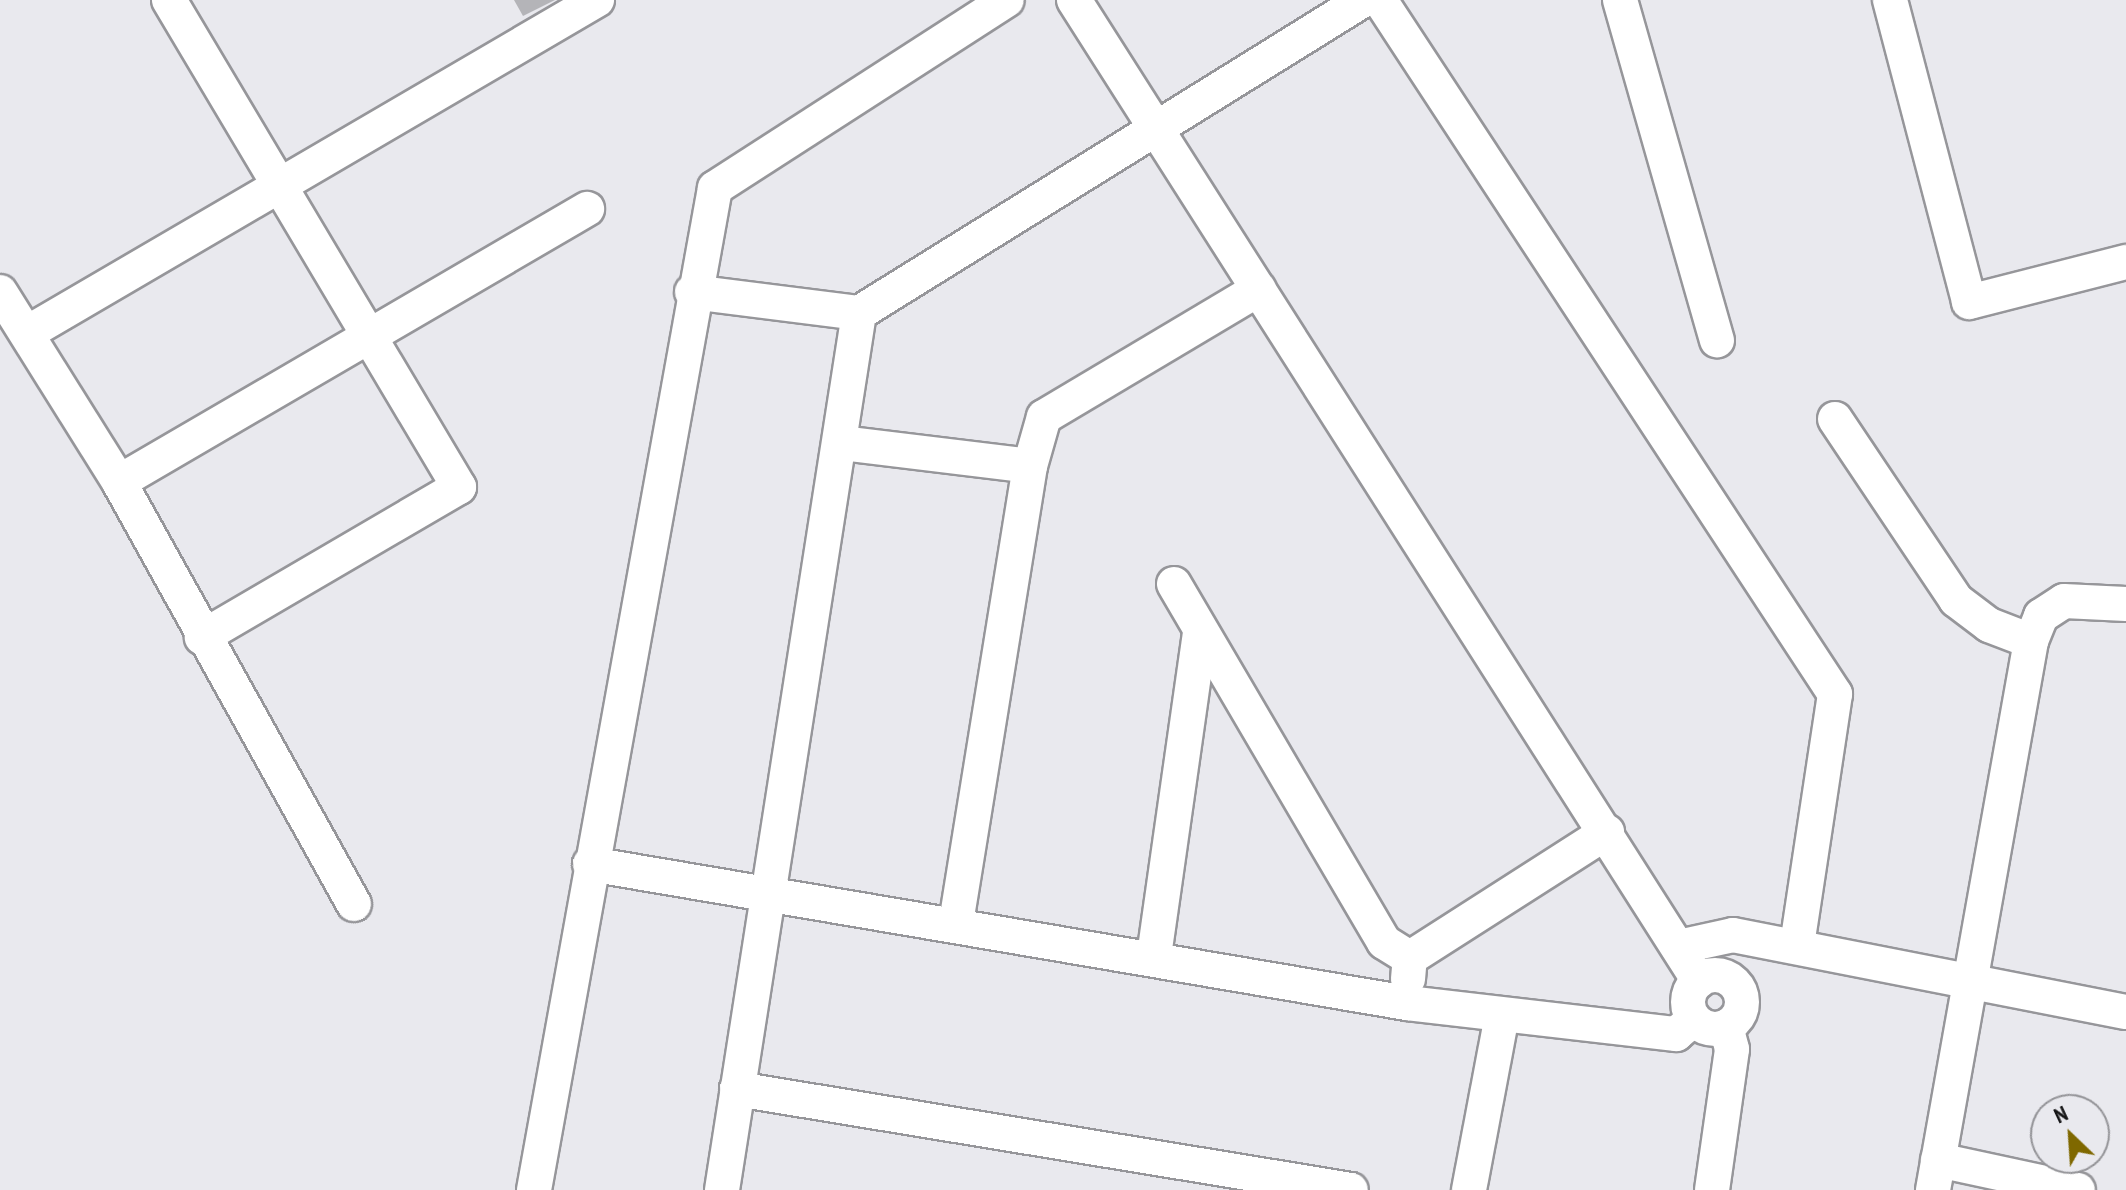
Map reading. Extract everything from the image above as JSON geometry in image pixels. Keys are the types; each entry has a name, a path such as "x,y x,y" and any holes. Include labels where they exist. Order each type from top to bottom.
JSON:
{"street":[{"path":"169,0 281,180 459,487 202,637"},
{"path":"29,332 281,180 597,0"},
{"path":"534,1190 590,864 641,619 692,292 715,188 1007,0"},
{"path":"1074,0 1607,832 1699,981"},
{"path":"692,292 859,313 1363,0"},
{"path":"1380,0 1835,694 1797,944"},
{"path":"1620,0 1717,340"},
{"path":"1890,0 1969,302 2126,262"},
{"path":"119,482 587,209"},
{"path":"956,925 1030,466 1044,417 1259,289"},
{"path":"0,292 29,332 119,482 202,637 354,904"},
{"path":"722,1190 771,895 859,313"},
{"path":"1835,419 1956,600 1989,625 2031,641"},
{"path":"841,443 1030,466"},
{"path":"1174,584 1384,942 1410,958"},
{"path":"2078,1190 1936,1175 2031,641 2041,616 2064,601 2126,604"},
{"path":"1154,956 1200,633"},
{"path":"1410,958 1607,832"},
{"path":"590,864 1154,956 1407,1003 1676,1034 1710,1023 1742,1008 1735,983 1712,975 1699,981 1688,999 1710,1023 1732,1049 1712,1190"},
{"path":"1678,947 1714,934 1797,944 1971,977 2126,1012"},
{"path":"1407,1003 1410,958"},
{"path":"1469,1190 1502,1016"},
{"path":"737,1089 1351,1190"}],"building":[{"path":"514,0 555,0 523,16"}]}
